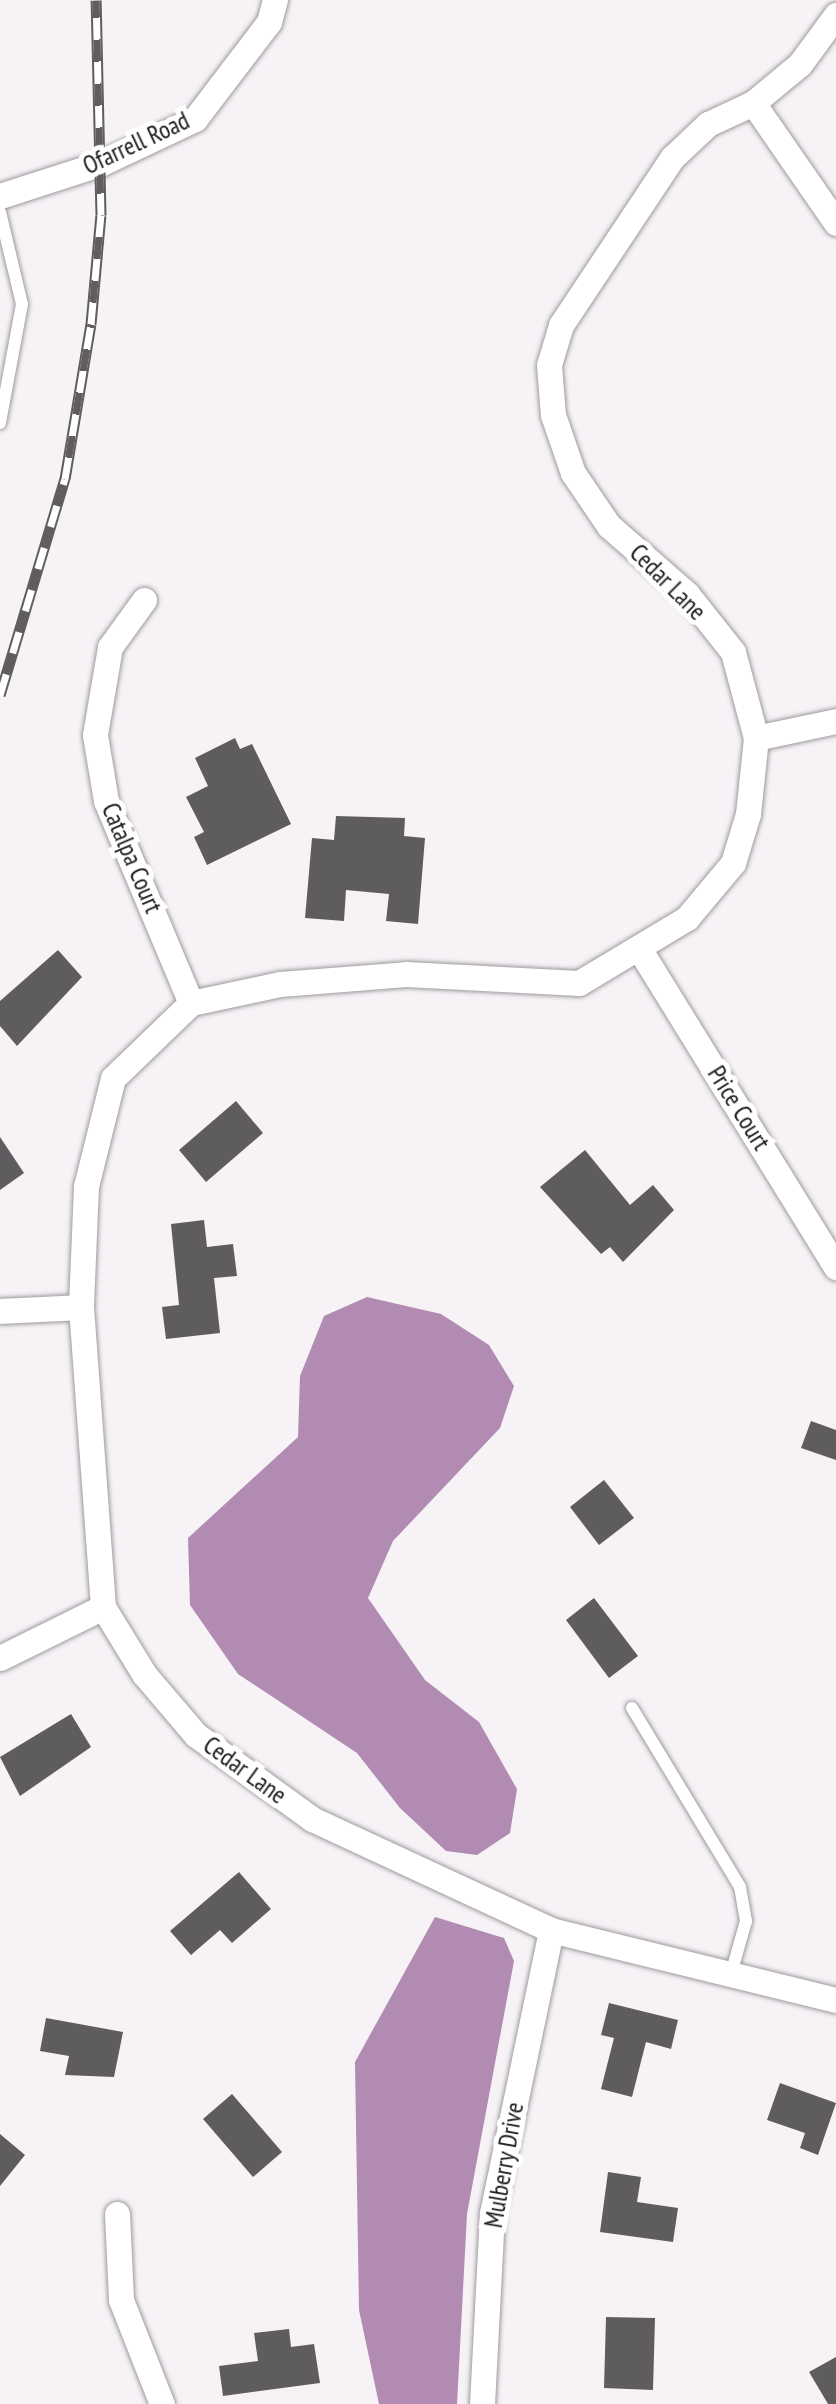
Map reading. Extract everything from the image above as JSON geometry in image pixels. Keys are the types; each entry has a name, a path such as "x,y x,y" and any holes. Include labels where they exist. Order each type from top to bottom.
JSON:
{"street":[{"name":"Ofarrell Road","path":"0,196 102,163 195,119 269,22 275,0"},
{"name":"Cedar Lane","path":"836,16 800,64 753,103 708,124 672,158 560,325 549,365 553,415 572,473 609,526 687,594 733,652 756,738 748,814 733,863 687,918 640,950 579,983 406,974 280,984 191,1003 113,1078 86,1186 80,1307 104,1606 144,1674 196,1735 312,1819 551,1930 836,2000"},
{"path":"753,103 836,223"},
{"name":"Catalpa Court","path":"144,600 110,646 95,735 106,801 191,1003"},
{"path":"756,738 836,721"},
{"name":"Price Court","path":"640,950 836,1268"},
{"path":"0,1312 80,1307"},
{"path":"0,1658 104,1606"},
{"name":"Mulberry Drive","path":"482,2404 492,2213 551,1930"},
{"path":"117,2214 121,2300 162,2404"}],"lane":[{"path":"0,212 22,304 0,422"},
{"path":"632,1708 740,1887 746,1921 732,1974"}],"shaded area":[{"path":"367,1297 441,1314 489,1345 514,1386 500,1428 393,1541 368,1598 425,1680 479,1722 517,1789 510,1833 477,1855 446,1851 400,1808 357,1753 238,1674 190,1605 188,1538 298,1437 300,1376 324,1316"},
{"path":"435,1917 504,1938 514,1961 467,2214 457,2404 379,2404 359,2310 355,2062"}],"building":[{"path":"235,738 240,749 252,744 291,824 207,865 194,837 204,832 186,797 208,786 195,758"},
{"path":"336,816 405,818 404,836 425,838 418,924 386,921 389,894 346,890 344,921 305,918 312,838 334,840"},
{"path":"58,950 82,977 17,1046 0,1026 0,1001"},
{"path":"236,1101 263,1133 206,1182 179,1150"},
{"path":"0,1137 24,1173 0,1190"},
{"path":"585,1150 630,1205 653,1185 674,1210 623,1262 610,1247 601,1254 540,1187"},
{"path":"204,1220 207,1247 233,1244 237,1276 214,1278 220,1333 166,1339 162,1307 179,1305 171,1224"},
{"path":"811,1421 836,1430 836,1460 801,1448"},
{"path":"604,1480 634,1518 599,1545 570,1507"},
{"path":"594,1598 638,1656 609,1678 566,1620"},
{"path":"71,1714 91,1747 20,1796 0,1757"},
{"path":"239,1872 271,1909 232,1943 220,1930 191,1955 170,1931"},
{"path":"609,2003 678,2020 671,2049 646,2042 632,2097 601,2089 614,2038 601,2035"},
{"path":"46,2018 123,2032 114,2077 65,2075 69,2056 40,2051"},
{"path":"780,2083 836,2103 818,2155 800,2148 805,2133 767,2120"},
{"path":"232,2094 282,2152 253,2177 203,2119"},
{"path":"0,2134 25,2155 0,2186"},
{"path":"608,2172 641,2177 637,2202 678,2208 673,2242 600,2232"},
{"path":"606,2317 655,2318 653,2390 604,2388"},
{"path":"289,2329 291,2347 314,2344 320,2383 223,2396 219,2366 258,2361 254,2333"},
{"path":"836,2357 836,2404 828,2404 809,2372"}],"railway":[{"path":"0,695 65,479 91,324 101,215 96,0"}]}
